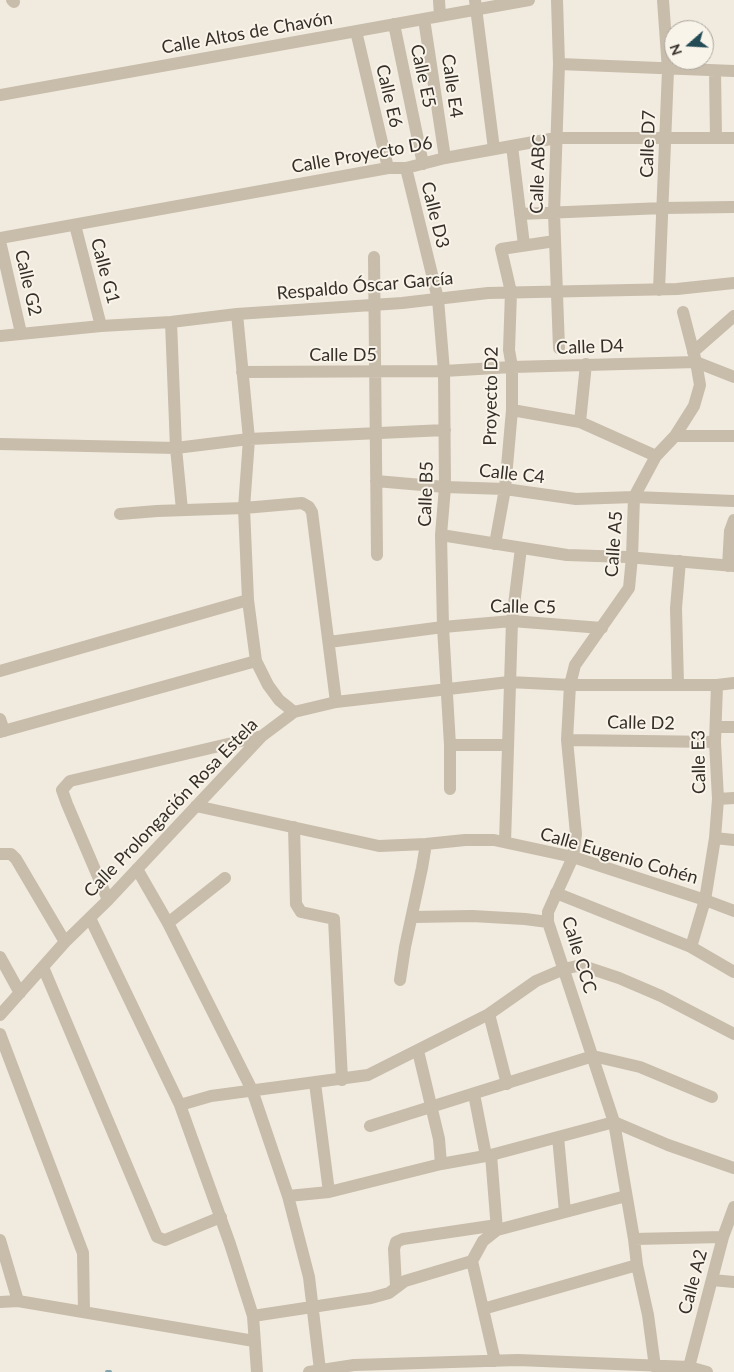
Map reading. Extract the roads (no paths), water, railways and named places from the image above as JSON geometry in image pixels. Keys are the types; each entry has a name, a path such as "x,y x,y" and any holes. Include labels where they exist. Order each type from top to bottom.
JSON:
{"street":[{"path":"439,0 440,16"},
{"name":"Calle Altos de Chavón","path":"0,95 440,16 475,5 529,0"},
{"name":"Calle ABC","path":"557,0 559,64 554,213 559,348"},
{"name":"Calle D7","path":"663,0 664,20"},
{"path":"475,5 494,149"},
{"name":"Calle E4","path":"424,19 445,158"},
{"name":"Calle E5","path":"394,24 423,164"},
{"name":"Calle E6","path":"356,31 388,168"},
{"path":"559,64 664,70"},
{"path":"668,70 734,71"},
{"name":"Calle D7","path":"659,290 668,70"},
{"path":"715,71 716,138"},
{"name":"Calle Proyecto D6","path":"0,240 388,168 406,168 445,158 556,138 734,138"},
{"path":"512,146 524,245 555,241"},
{"name":"Calle D3","path":"406,168 438,299"},
{"path":"520,214 734,207"},
{"name":"Calle G1","path":"75,225 102,326"},
{"name":"Calle G2","path":"0,240 21,334"},
{"name":"Proyecto D2","path":"496,544 505,489 512,410 512,367 509,350 511,292 501,248 524,245"},
{"path":"374,257 377,555"},
{"name":"Respaldo Óscar García","path":"0,336 102,326 170,322 237,314 374,305 488,292 659,290 734,283"},
{"name":"Calle B5","path":"438,299 444,371 445,487 441,535 443,627 450,745 450,789"},
{"name":"Calle A5","path":"567,740 570,685 575,665 628,588 632,557 634,497 656,456 675,436 694,406 700,385 683,312"},
{"path":"237,314 249,439 244,508 248,600 256,661 278,700 294,712"},
{"path":"695,357 734,316"},
{"path":"170,322 176,448 182,510"},
{"name":"Calle D4","path":"444,371 695,357 734,378"},
{"path":"580,422 586,364"},
{"name":"Calle D5","path":"242,372 444,371"},
{"path":"512,410 580,422 656,456"},
{"path":"0,444 176,448 249,439 445,430"},
{"path":"675,436 734,436"},
{"name":"Calle C4","path":"376,481 445,487 505,489 576,499 634,497"},
{"path":"634,497 734,500"},
{"path":"120,514 302,503 309,507 312,512 336,702"},
{"path":"441,535 568,555 632,557 731,566 730,531 734,520"},
{"path":"505,842 512,621 521,548"},
{"path":"678,685 676,608 680,562"},
{"path":"0,670 248,600"},
{"name":"Calle C5","path":"328,642 443,627 512,621 602,628"},
{"path":"1,728 256,661"},
{"name":"Calle Prolongación Rosa Estela","path":"0,1015 65,942 108,900 262,736 294,712 336,702 509,682 570,685 717,685 734,683"},
{"name":"Calle E3","path":"691,948 705,900 715,838 718,799 715,742 717,685"},
{"path":"716,727 734,727"},
{"path":"108,900 62,790 70,781 262,736"},
{"name":"Calle D2","path":"567,740 715,742"},
{"name":"Calle CCC","path":"567,740 576,834 572,857 548,912 548,922 614,1122 637,1265 648,1314 655,1367"},
{"path":"450,745 508,744"},
{"path":"718,799 734,798"},
{"name":"Calle Eugenio Cohén","path":"196,806 379,846 465,840 505,842 572,857 734,911"},
{"path":"294,828 296,904 300,912 334,919 342,1080"},
{"path":"715,838 734,840"},
{"path":"400,980 426,844"},
{"path":"1,852 11,854 16,859 65,942"},
{"path":"137,869 168,923 252,1090 288,1196 310,1278 314,1371 518,1360 689,1367 708,1372"},
{"path":"168,923 225,878"},
{"path":"556,893 691,948 734,972"},
{"path":"413,917 472,916 548,922"},
{"path":"90,918 180,1105 221,1217 253,1316 257,1372"},
{"path":"0,957 20,993"},
{"path":"180,1105 211,1096 342,1080 368,1075 488,1014 536,981 564,969 577,966 619,978 661,996 734,1034"},
{"path":"43,967 157,1238 165,1240 221,1217"},
{"path":"488,1014 506,1084"},
{"path":"0,1034 83,1253 84,1312"},
{"path":"418,1051 440,1139 441,1164"},
{"path":"370,1126 593,1056 640,1067 712,1097"},
{"path":"315,1083 329,1192"},
{"path":"474,1094 489,1155 497,1228"},
{"path":"288,1196 329,1192 441,1164 489,1155 614,1122 668,1145 734,1168"},
{"path":"558,1137 565,1212"},
{"path":"396,1286 394,1249 396,1242 403,1239 497,1228 626,1196"},
{"name":"Calle A2","path":"689,1367 723,1237 734,1207"},
{"path":"494,1361 472,1261 482,1241 497,1228"},
{"path":"634,1238 723,1237"},
{"path":"0,1240 18,1301"},
{"path":"253,1316 371,1298 389,1293 404,1281 472,1261"},
{"path":"483,1309 637,1265"},
{"path":"712,1280 734,1282"},
{"path":"0,1302 18,1301 254,1341"}]}
